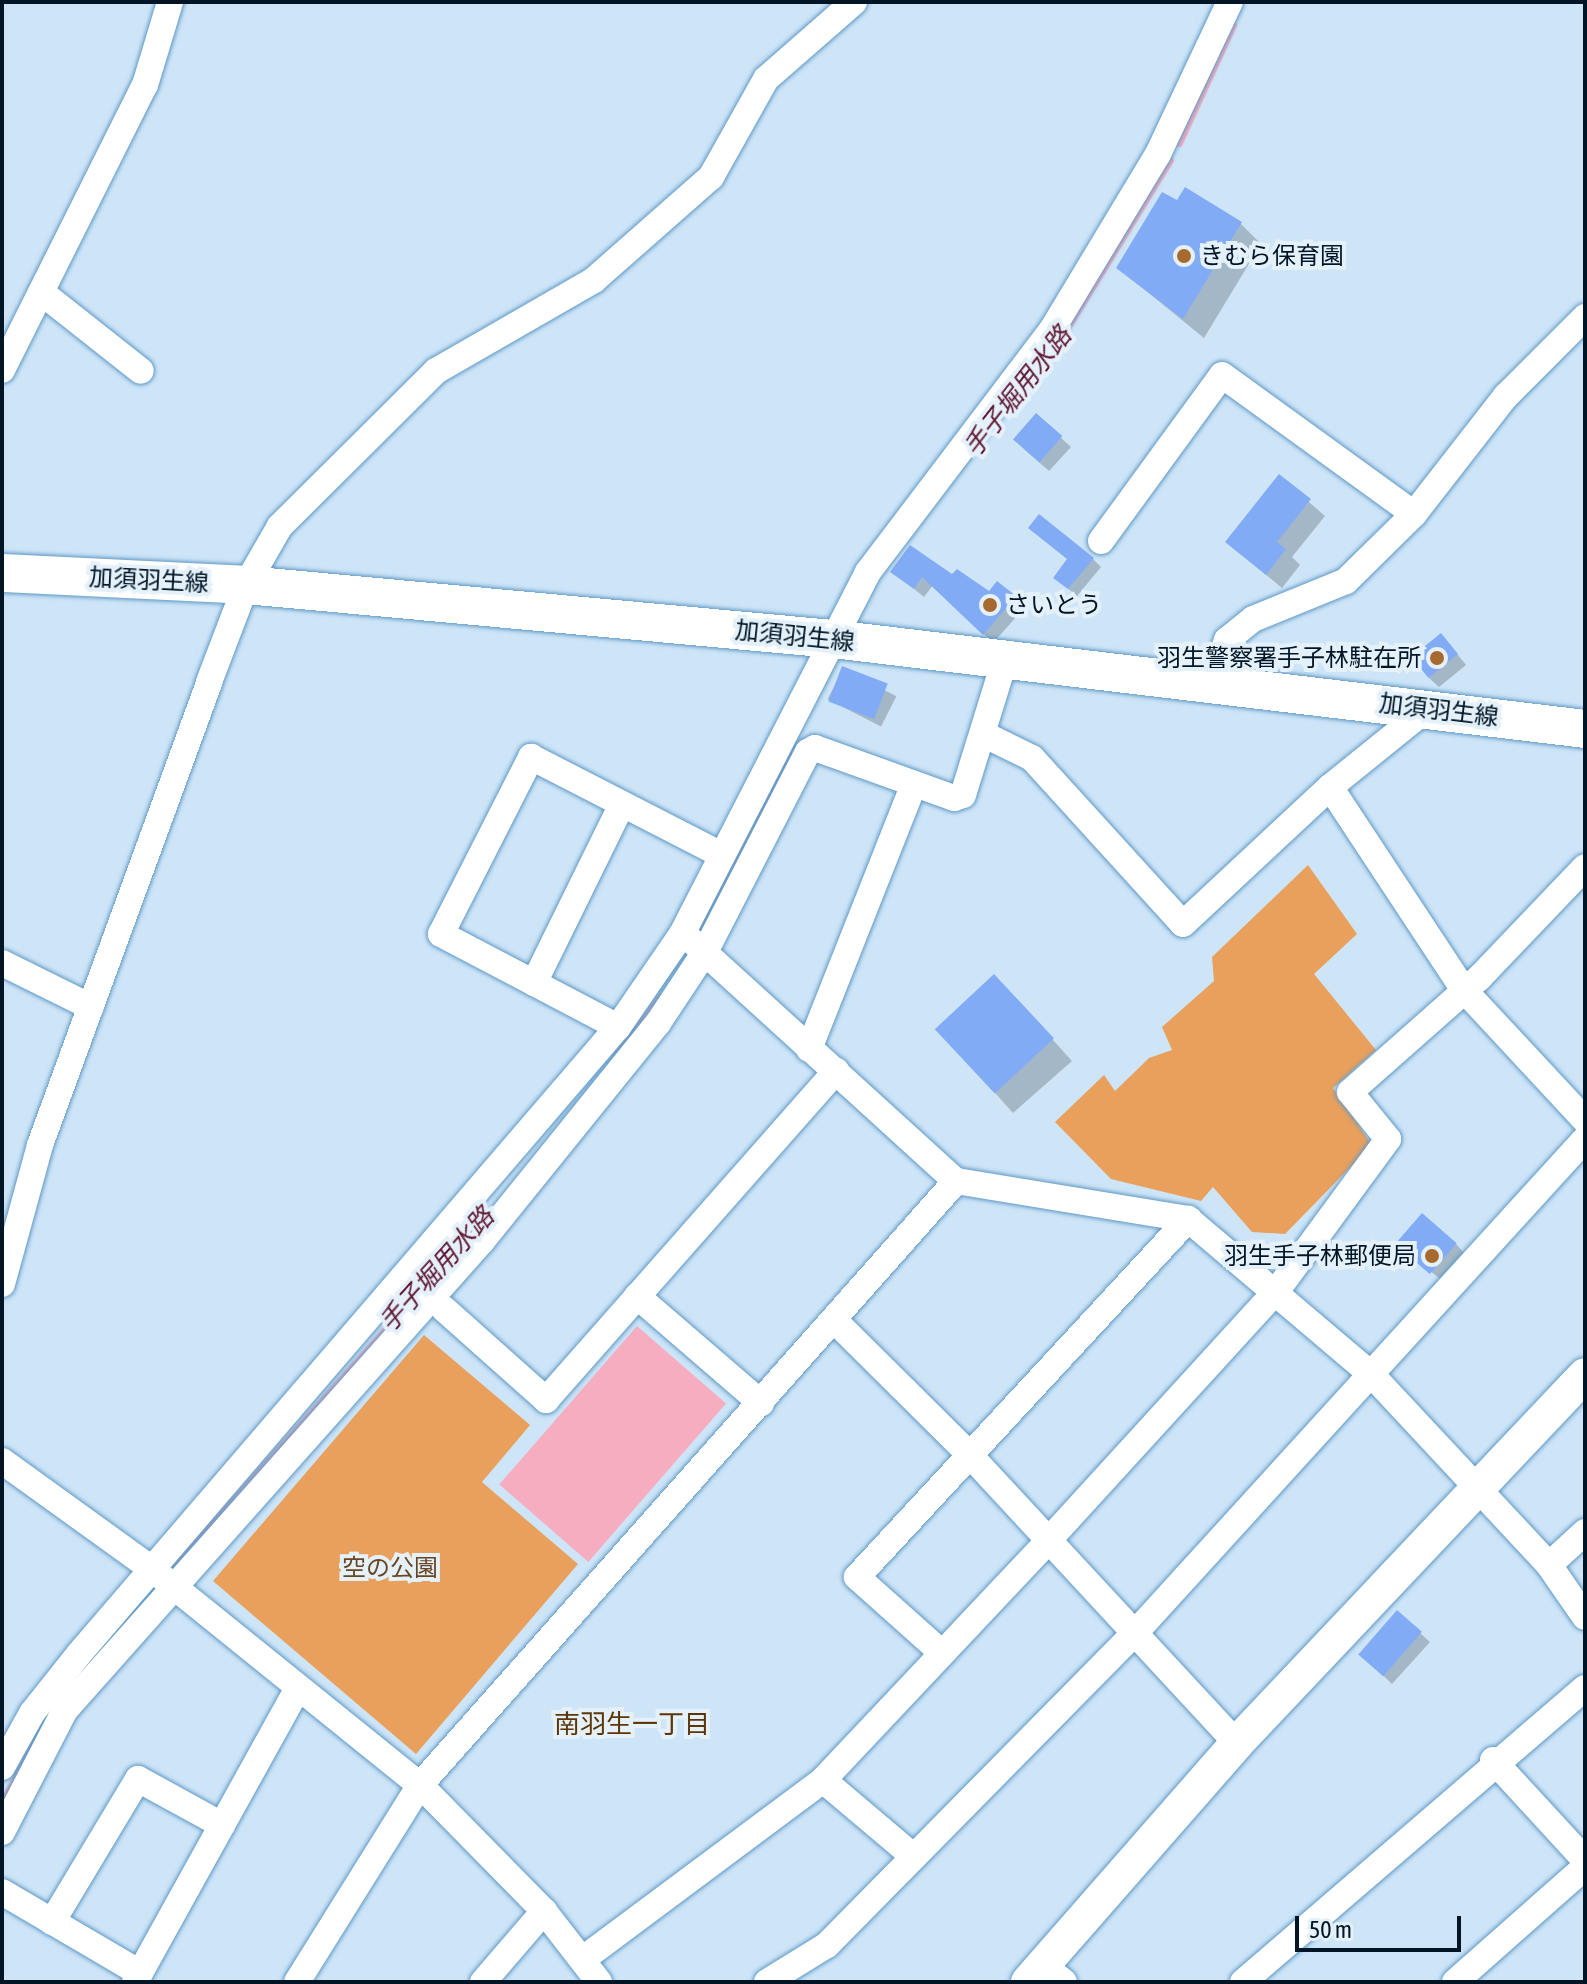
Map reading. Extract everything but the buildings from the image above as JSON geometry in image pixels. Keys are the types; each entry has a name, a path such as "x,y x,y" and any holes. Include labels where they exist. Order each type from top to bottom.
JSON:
{"main road":[{"name":"加須羽生線","path":"2,573 246,585 833,639 1585,729"}],"street":[{"path":"2,370 145,85 170,2"},
{"path":"2,1284 40,1145 246,585 280,526 436,371 594,280 711,177 766,79 854,2"},
{"path":"2,1767 32,1713 618,1027 682,934 833,639 907,514 1053,328 1107,242 1230,2"},
{"path":"41,292 141,371"},
{"path":"1213,683 1227,640 1253,619 1346,581 1414,514 1506,396 1585,317"},
{"path":"1101,541 1222,375 1414,514"},
{"path":"2,1832 65,1710 556,1154 705,952 808,752 815,748 914,784 963,795 985,735 1005,659"},
{"path":"985,735 1032,758 1183,924 1330,787 1428,708"},
{"path":"618,1027 441,934 531,757 722,855"},
{"path":"809,1049 914,784"},
{"path":"1330,787 1464,990 1585,1120"},
{"path":"534,983 622,804"},
{"path":"583,1959 823,1780 1048,1541 1278,1289 1388,1139 1350,1092 1464,990 1585,867"},
{"path":"682,934 956,1181 1188,1219 1278,1289 1371,1374 1479,1496 1549,1565 1585,1617"},
{"path":"2,963 91,1007"},
{"path":"444,1309 546,1400 836,1071"},
{"path":"767,1982 827,1945 1135,1633 1585,1139"},
{"path":"297,1982 420,1785 956,1181"},
{"path":"942,1653 857,1577 968,1453 1188,1219"},
{"path":"637,1296 761,1403"},
{"path":"834,1320 968,1453 1237,1743"},
{"path":"1044,1976 1237,1743 1479,1496 1585,1375"},
{"path":"2,1461 152,1569 420,1785 544,1911 599,1982"},
{"path":"1549,1565 1585,1532"},
{"path":"2,1892 138,1978 298,1688"},
{"path":"1243,1982 1493,1760 1585,1688"},
{"path":"1493,1760 1585,1860"},
{"path":"52,1922 138,1779 222,1825"},
{"path":"823,1780 914,1857"},
{"path":"1455,1982 1585,1867"},
{"path":"483,1982 544,1911"}],"green space":[{"path":"1308,865 1357,934 1314,974 1376,1050 1333,1088 1372,1145 1285,1234 1252,1232 1213,1187 1201,1201 1111,1179 1055,1122 1104,1075 1115,1091 1149,1058 1172,1050 1162,1027 1214,981 1212,957"},
{"name":"空の公園","path":"424,1335 530,1425 482,1482 578,1564 416,1754 213,1581"}],"shaded area":[{"path":"637,1326 726,1403 588,1562 499,1484"}],"waterway":[{"name":"手子堀用水路","path":"1179,143 1233,25"},
{"name":"手子堀用水路","path":"1059,341 1170,160"},
{"name":"手子堀用水路","path":"701,928 790,755"},
{"path":"617,1054 660,997"},
{"name":"手子堀用水路","path":"171,1570 489,1213"},
{"name":"手子堀用水路","path":"2,1803 42,1727"}],"place":[{"name":"きむら保育園","path":"1184,256"},
{"name":"さいとう","path":"990,605"},
{"name":"羽生警察署手子林駐在所","path":"1437,658"},
{"name":"羽生手子林郵便局","path":"1432,1256"}],"district":[{"name":"南羽生一丁目","path":"632,1725"}]}
